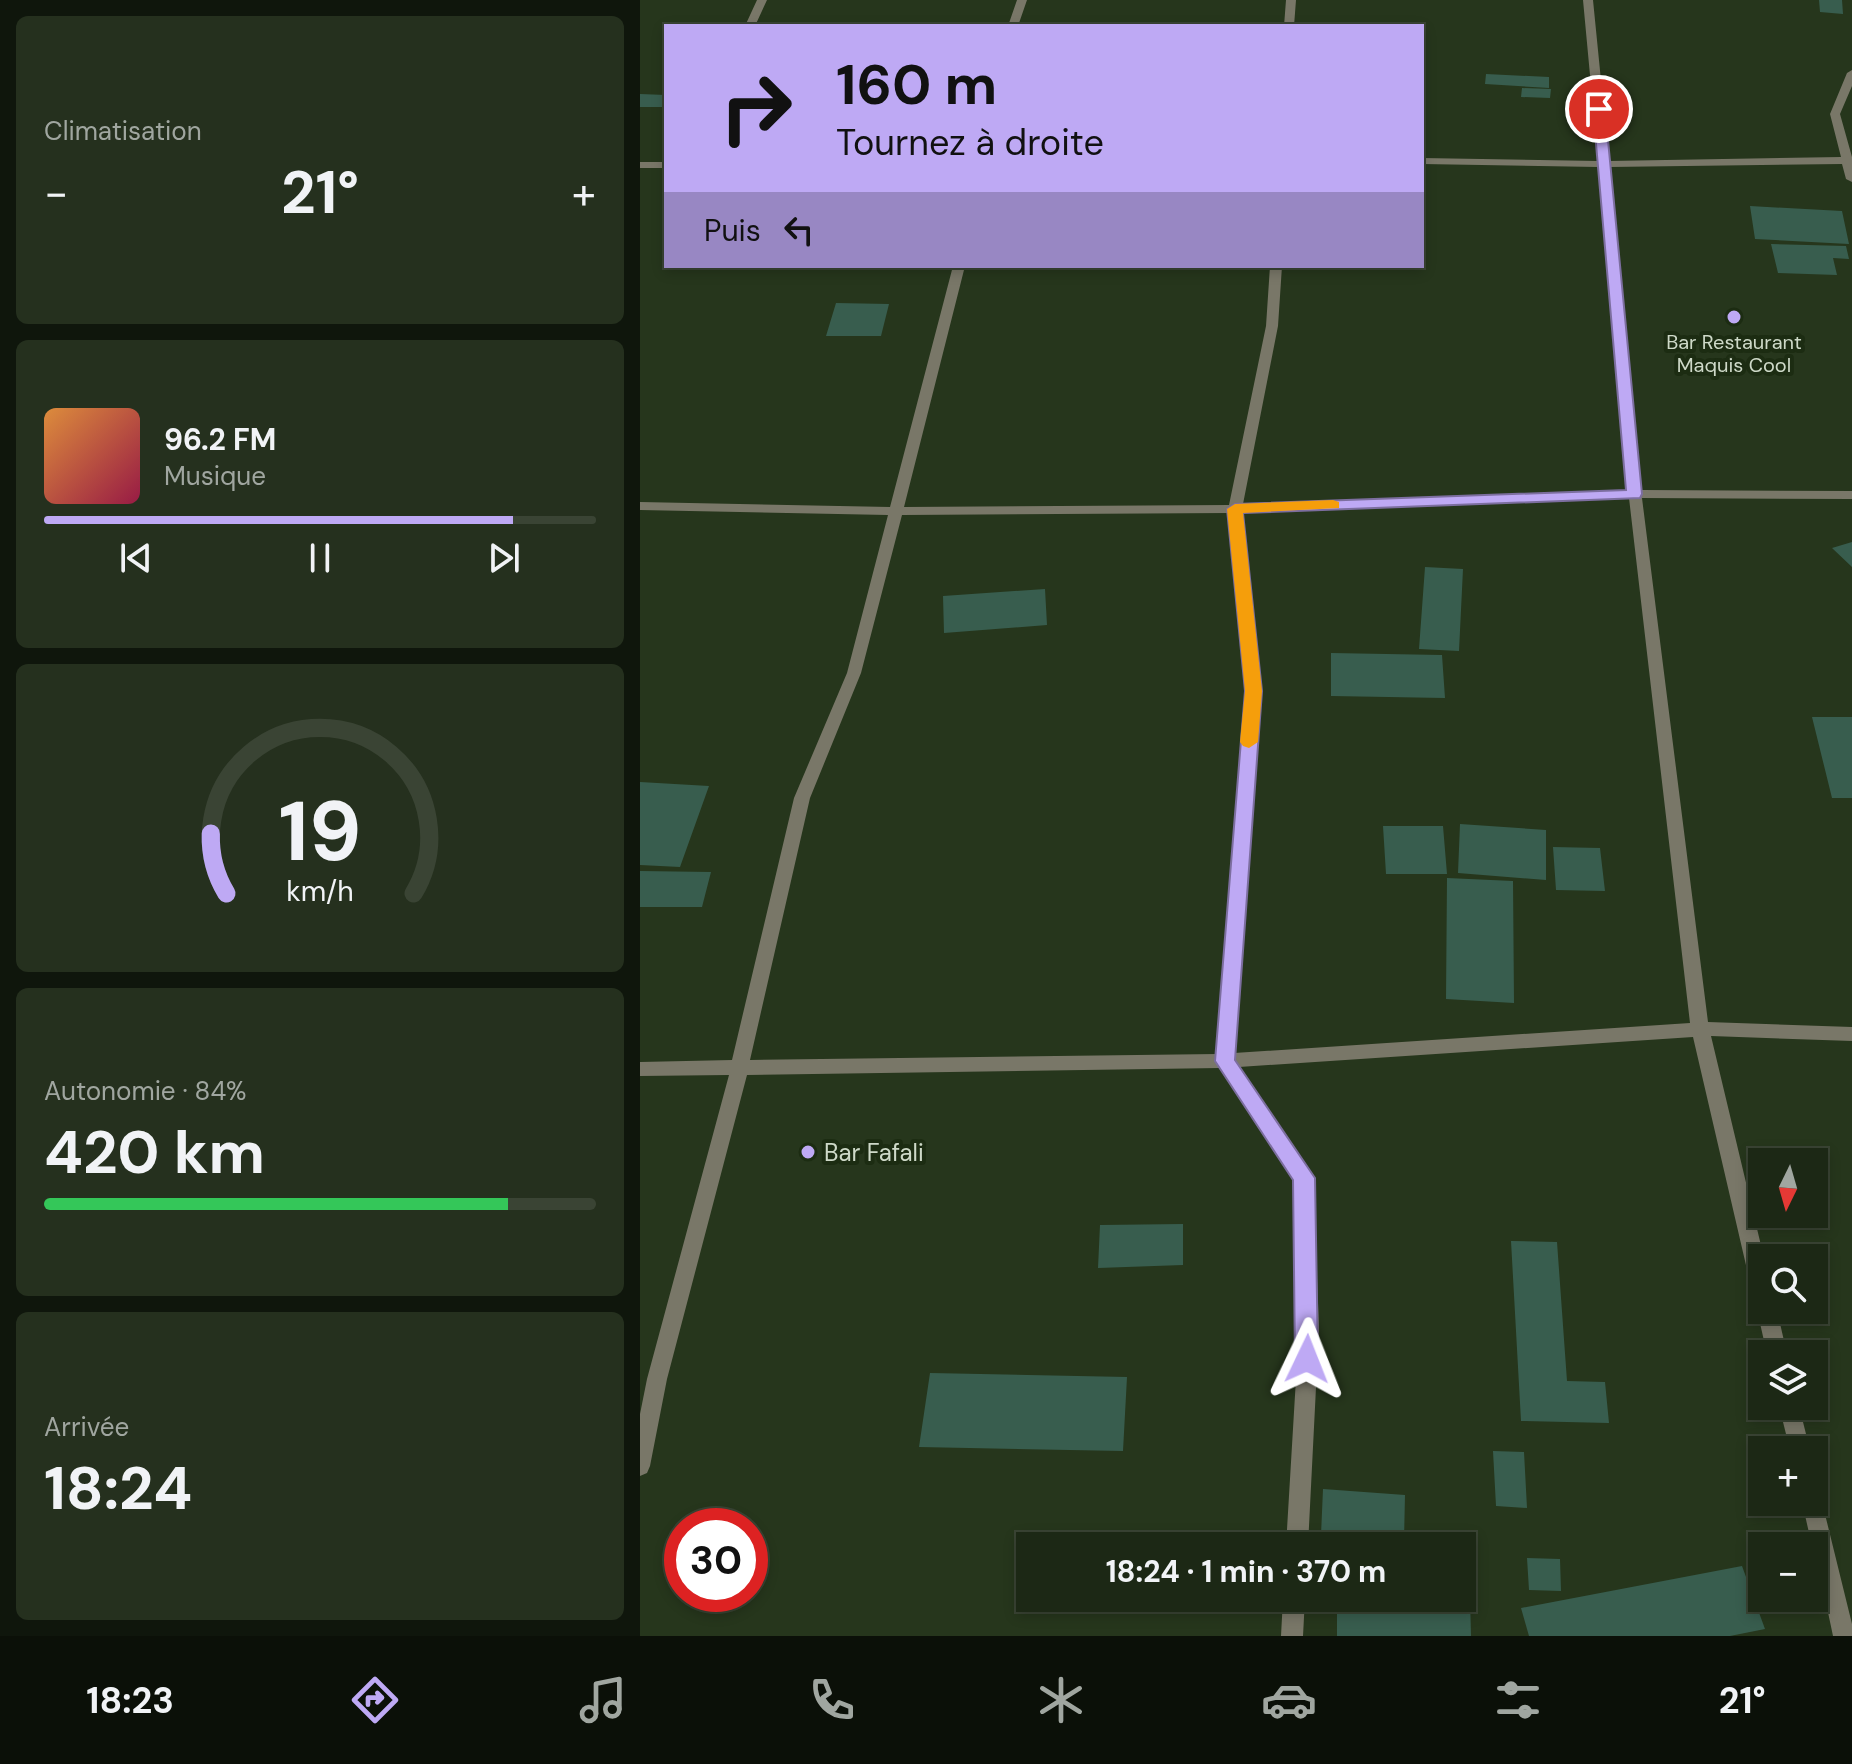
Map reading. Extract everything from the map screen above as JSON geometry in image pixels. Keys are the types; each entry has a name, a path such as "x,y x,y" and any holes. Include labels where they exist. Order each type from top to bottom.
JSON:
{"street":[{"path":"751,24 762,0"},
{"path":"1014,24 1022,0"},
{"path":"1289,24 1291,0"},
{"path":"1588,0 1635,494 1700,1029 1751,1244"},
{"path":"1852,73 1835,114 1852,179"},
{"path":"1424,161 1605,164 1848,160"},
{"path":"640,165 664,165"},
{"path":"640,1466 657,1379 740,1066 802,798 854,673 958,268"},
{"path":"1276,268 1272,326 1235,509 1253,691 1225,1061 1304,1178 1309,1328 1298,1532"},
{"path":"640,506 894,511 1235,509 1635,494 1852,495"},
{"path":"640,1069 1225,1061 1700,1029 1852,1034"},
{"path":"1815,1516 1844,1636"},
{"path":"1292,1636 1293,1612"}],"building":[{"path":"1819,0 1842,0 1843,14 1820,12"},
{"path":"1486,74 1549,77 1549,88 1485,84"},
{"path":"1522,88 1551,89 1550,98 1521,97"},
{"path":"640,94 664,95 664,107 640,107"},
{"path":"1750,206 1842,211 1849,244 1755,239"},
{"path":"1771,244 1846,246 1849,259 1833,258 1837,275 1778,273"},
{"path":"836,303 889,304 881,336 826,336"},
{"path":"1852,542 1852,567 1832,548"},
{"path":"1425,567 1463,569 1459,651 1419,649"},
{"path":"1045,589 1047,625 944,633 943,596"},
{"path":"1331,653 1442,655 1445,698 1331,696"},
{"path":"1812,717 1852,717 1852,798 1832,798"},
{"path":"640,782 709,786 680,867 640,865"},
{"path":"1460,824 1546,830 1546,880 1458,873"},
{"path":"1383,826 1443,826 1447,874 1386,874"},
{"path":"1553,847 1600,848 1605,891 1556,890"},
{"path":"640,871 711,872 702,907 640,907"},
{"path":"1447,878 1513,881 1514,1003 1446,999"},
{"path":"1183,1224 1183,1265 1098,1268 1100,1225"},
{"path":"1511,1241 1557,1242 1567,1381 1605,1382 1609,1423 1521,1421"},
{"path":"930,1373 1127,1377 1123,1451 919,1447"},
{"path":"1493,1451 1524,1452 1527,1508 1496,1506"},
{"path":"1323,1489 1405,1495 1404,1532 1321,1532"},
{"path":"1527,1558 1560,1559 1561,1591 1529,1590"},
{"path":"1742,1566 1748,1582 1748,1612 1759,1612 1765,1629 1730,1636 1529,1636 1521,1608"},
{"path":"1337,1612 1470,1612 1471,1636 1337,1636"}],"slow traffic":[{"path":"1249,742 1253,691 1235,509 1333,505"}],"place":[{"name":"Bar Restaurant Maquis Cool","path":"1734,317"},
{"name":"Bar Fafali","path":"808,1152"}],"route":[{"path":"1307,1359 1309,1328 1304,1178 1225,1061 1253,691 1235,509 1635,494 1599,109"}]}
